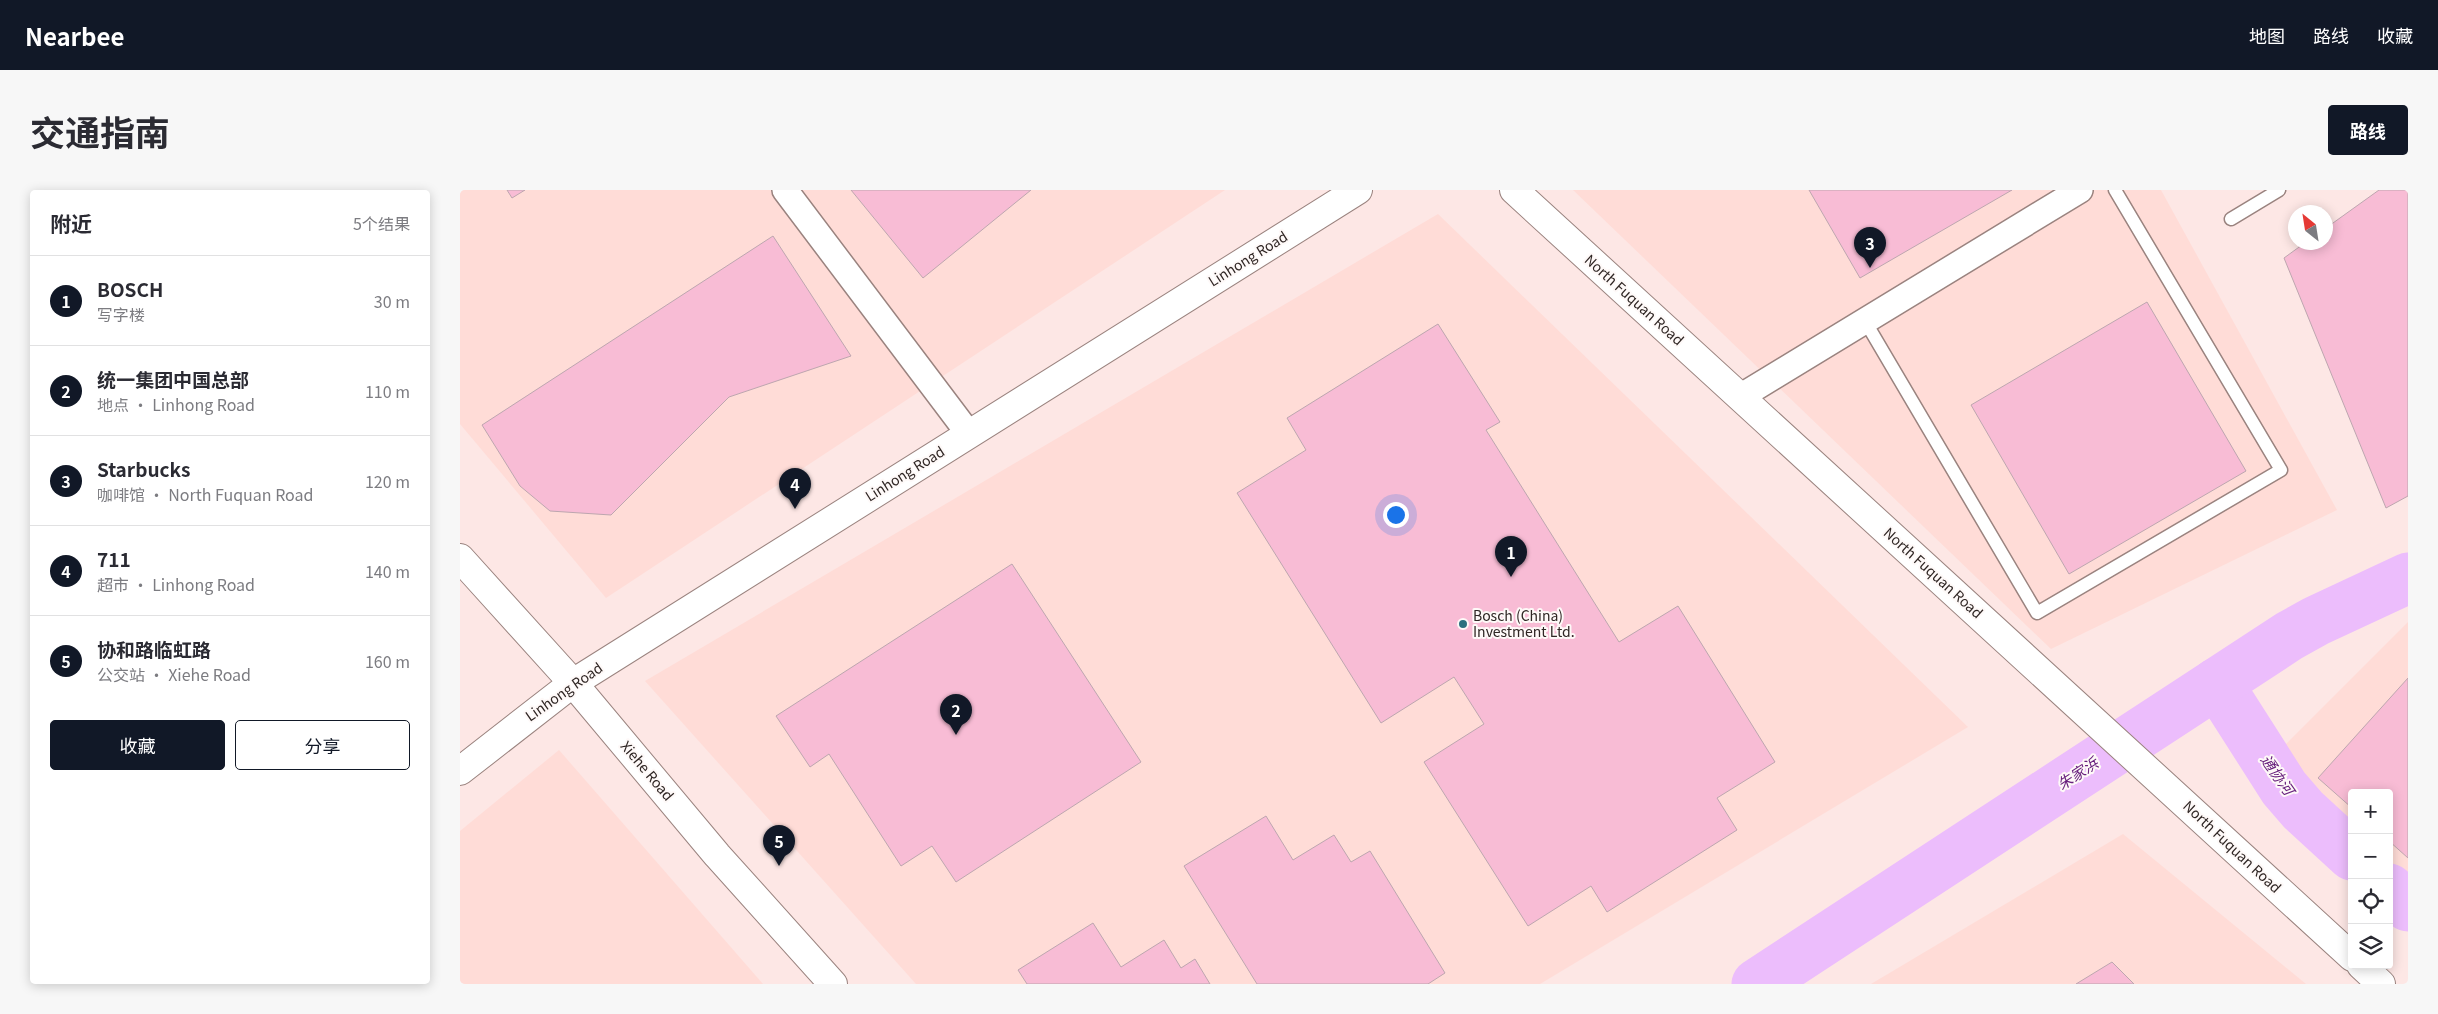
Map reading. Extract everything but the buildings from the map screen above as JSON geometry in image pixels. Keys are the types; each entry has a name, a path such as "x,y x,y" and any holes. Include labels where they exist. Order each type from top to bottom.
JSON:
{"street":[{"path":"785,190 969,434"},
{"name":"Linhong Road","path":"460,771 574,683 1358,190"},
{"name":"North Fuquan Road","path":"1514,190 2348,953"},
{"path":"1740,397 2080,190"},
{"name":"Xiehe Road","path":"460,558 574,683 717,855 833,984"},
{"path":"2365,969 2382,984"}],"lane":[{"path":"1865,321 2038,613 2280,470 2115,190"},
{"path":"2232,219 2279,190"}],"shaded area":[{"path":"460,190 1225,190 606,598 460,424"},
{"path":"1573,190 2161,190 2337,510 2051,649"},
{"path":"1438,214 1968,727 1540,984 916,984 645,681"},
{"path":"2408,622 2408,892 2393,878 2393,789 2348,789 2348,834 2292,780 2286,744"},
{"path":"559,750 763,984 460,984 460,831"},
{"path":"2123,834 2306,984 1871,984"}],"waterway":[{"name":"朱家浜","path":"1757,984 2289,636 2316,621 2408,578"},
{"name":"通协河","path":"2217,683 2284,788 2303,810 2348,851"},
{"name":"通协河","path":"2393,893 2408,906"}],"place":[{"name":"Starbucks","path":"1870,268"},
{"name":"711","path":"795,509"},
{"name":"BOSCH","path":"1511,577"},
{"name":"Bosch (China) Investment Ltd.","path":"1463,624"},
{"name":"统一集团中国总部","path":"956,735"},
{"name":"协和路临虹路","path":"779,866"}]}
